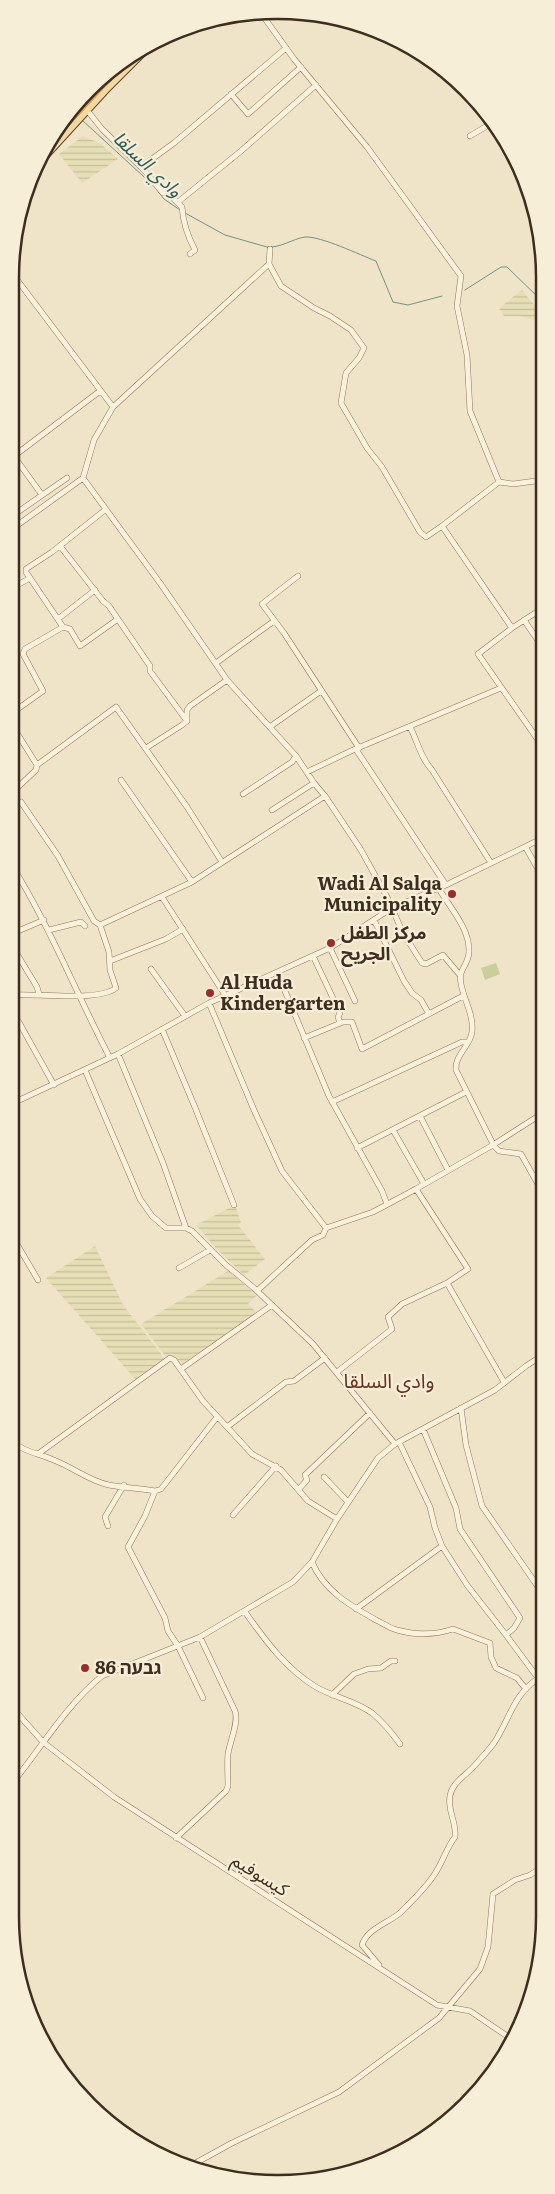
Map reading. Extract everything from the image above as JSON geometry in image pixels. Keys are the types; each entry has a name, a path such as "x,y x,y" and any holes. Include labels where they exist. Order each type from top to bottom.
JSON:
{"highway":[{"path":"71,122 90,100"}],"main road":[{"path":"84,108 130,64"},
{"path":"66,129 71,122"}],"street":[{"path":"265,19 301,67 368,147 461,276 457,306 467,356 470,411 499,482"},
{"path":"141,167 286,48"},
{"path":"231,94 248,114 301,67"},
{"path":"178,202 241,151 316,85"},
{"path":"84,108 102,129 156,182 156,186 163,193 167,192 178,202 182,208 188,237 196,250 190,254"},
{"path":"470,136 487,126"},
{"path":"270,249 269,264 281,286 351,330 363,346 364,350 346,373 341,402 367,448 382,467 420,532 426,537 499,482 513,484 536,481"},
{"path":"19,524 83,478 94,440 113,407 269,264"},
{"path":"19,282 113,407"},
{"path":"19,451 100,391"},
{"path":"19,463 42,495"},
{"path":"19,511 68,478"},
{"path":"83,478 227,680 271,726 325,796 361,850 403,933 422,963 426,964 443,955 459,974 472,1027 468,1042 456,1059 456,1070 494,1145 499,1151 521,1154 536,1181"},
{"path":"63,628 26,572 26,569 60,546 105,510"},
{"path":"442,526 512,628"},
{"path":"60,546 118,619 150,666 150,671 187,720"},
{"path":"298,576 262,604 359,748 357,751 446,885"},
{"path":"19,584 30,578"},
{"path":"58,619 94,590"},
{"path":"536,612 478,654 536,738"},
{"path":"19,708 43,692 23,654 25,649 63,628 70,629 80,646 118,619"},
{"path":"216,664 274,620"},
{"path":"524,620 536,638"},
{"path":"146,748 187,720 190,706 227,680"},
{"path":"307,772 501,688"},
{"path":"271,726 321,691"},
{"path":"19,786 36,770 37,765 116,707 214,847 222,862"},
{"path":"410,727 420,746 423,759 432,770 491,863"},
{"path":"19,738 37,765"},
{"path":"243,794 292,762 296,756"},
{"path":"121,780 192,882"},
{"path":"272,810 314,783"},
{"path":"100,925 192,882 325,796"},
{"path":"19,803 21,802 58,856 96,924 100,925 110,960 108,963 116,988 105,994 62,997 39,994 19,995"},
{"path":"19,1100 118,1054 225,995 330,948 392,908 446,885 536,842"},
{"path":"526,848 536,866"},
{"path":"19,876 44,920 110,1058"},
{"path":"438,887 466,932 469,942 469,954 459,974"},
{"path":"162,897 225,995"},
{"path":"19,931 44,920"},
{"path":"374,920 404,981 412,993 421,1000 428,1014"},
{"path":"49,930 81,922 85,926"},
{"path":"110,960 161,941 183,929"},
{"path":"330,948 356,1001"},
{"path":"313,956 340,1013 338,1017 340,1023"},
{"path":"19,957 37,987 39,994"},
{"path":"151,969 185,1016"},
{"path":"277,972 332,1102 382,1191 387,1204"},
{"path":"304,1038 340,1023 352,1022 362,1049 463,996"},
{"path":"209,1003 282,1171 326,1228"},
{"path":"19,1023 54,1085"},
{"path":"162,1029 234,1205"},
{"path":"332,1102 462,1042 468,1042"},
{"path":"118,1054 160,1155 186,1228"},
{"path":"86,1070 140,1199 152,1216 166,1228 186,1228 194,1233 210,1250 257,1291 325,1358 397,1443 430,1507 434,1528 442,1546 467,1585 536,1672"},
{"path":"357,1148 466,1092"},
{"path":"420,1116 448,1170"},
{"path":"257,1291 312,1240 323,1235 326,1228 365,1215 416,1189 494,1145 536,1118"},
{"path":"393,1130 424,1184"},
{"path":"337,1372 392,1329 388,1317 402,1304 447,1283 468,1269 416,1189"},
{"path":"19,1248 38,1280"},
{"path":"179,1268 210,1250"},
{"path":"447,1283 504,1382"},
{"path":"181,1369 272,1305"},
{"path":"227,1427 286,1382 294,1381 325,1358"},
{"path":"38,1454 168,1359 174,1360 203,1401 254,1456 276,1466 285,1473 308,1501 337,1519"},
{"path":"19,1774 90,1686 102,1676 200,1637 293,1582 312,1562 337,1519 378,1458 397,1443 495,1390 536,1360"},
{"path":"461,1408 466,1445 482,1506 536,1584"},
{"path":"299,1489 307,1480 305,1475 370,1413"},
{"path":"19,1447 25,1451 58,1461 75,1472 108,1485 124,1485 155,1491 161,1489 217,1417"},
{"path":"423,1429 456,1508 460,1529 520,1618 514,1628 506,1635"},
{"path":"233,1515 276,1466"},
{"path":"324,1477 348,1502"},
{"path":"108,1526 105,1517 124,1485"},
{"path":"155,1491 145,1516 128,1547 166,1618 168,1631 178,1646 202,1698"},
{"path":"356,1609 442,1546"},
{"path":"312,1562 331,1590 356,1609 394,1630 439,1634 453,1629 490,1644 491,1656 496,1668 517,1678 526,1689"},
{"path":"245,1612 268,1644 289,1666 332,1695 371,1712 400,1744"},
{"path":"176,1838 226,1791 228,1786 228,1754 232,1732 237,1720 235,1711 200,1637"},
{"path":"332,1695 354,1674 368,1669 381,1668 395,1661"},
{"path":"382,1970 364,1950 362,1945 364,1939 374,1930 393,1920 420,1893 436,1872 455,1837 456,1831 449,1804 452,1788 469,1773 494,1742 515,1701 536,1680"},
{"name":"كيسوفيم","path":"19,1715 43,1742 107,1792 176,1838 437,2005 475,2013 507,2036"},
{"path":"196,2163 232,2143 338,2092 439,2018 480,1969 488,1947 493,1894 515,1880 536,1871"}],"shaded area":[{"path":"83,136 101,144 118,159 82,183 59,154"},
{"path":"522,290 536,307 536,318 534,320 519,316 504,316 499,308"},
{"path":"235,1205 241,1223 238,1225 265,1259 244,1275 196,1225"},
{"path":"95,1246 123,1305 165,1359 136,1380 46,1278"},
{"path":"228,1271 257,1295 248,1304 257,1313 182,1364 172,1354 166,1357 141,1324"}],"green space":[{"path":"496,963 500,974 485,980 481,968"}],"waterway":[{"name":"وادي السلقا","path":"82,120 155,187"},
{"name":"وادي السلقا","path":"157,190 164,199 180,210"},
{"name":"وادي السلقا","path":"185,213 225,235 267,247 277,246 305,237 312,237 376,261 393,302 408,305 442,296"},
{"name":"وادي السلقا","path":"465,290 501,267 507,267 536,295"}],"place":[{"name":"Wadi Al Salqa Municipality","path":"452,894"},
{"name":"مركز الطفل الجريح","path":"331,943"},
{"name":"Al Huda Kindergarten","path":"210,993"},
{"name":"גבעה 86","path":"85,1668"}],"district":[{"name":"وادي السلقا","path":"389,1381"}]}
